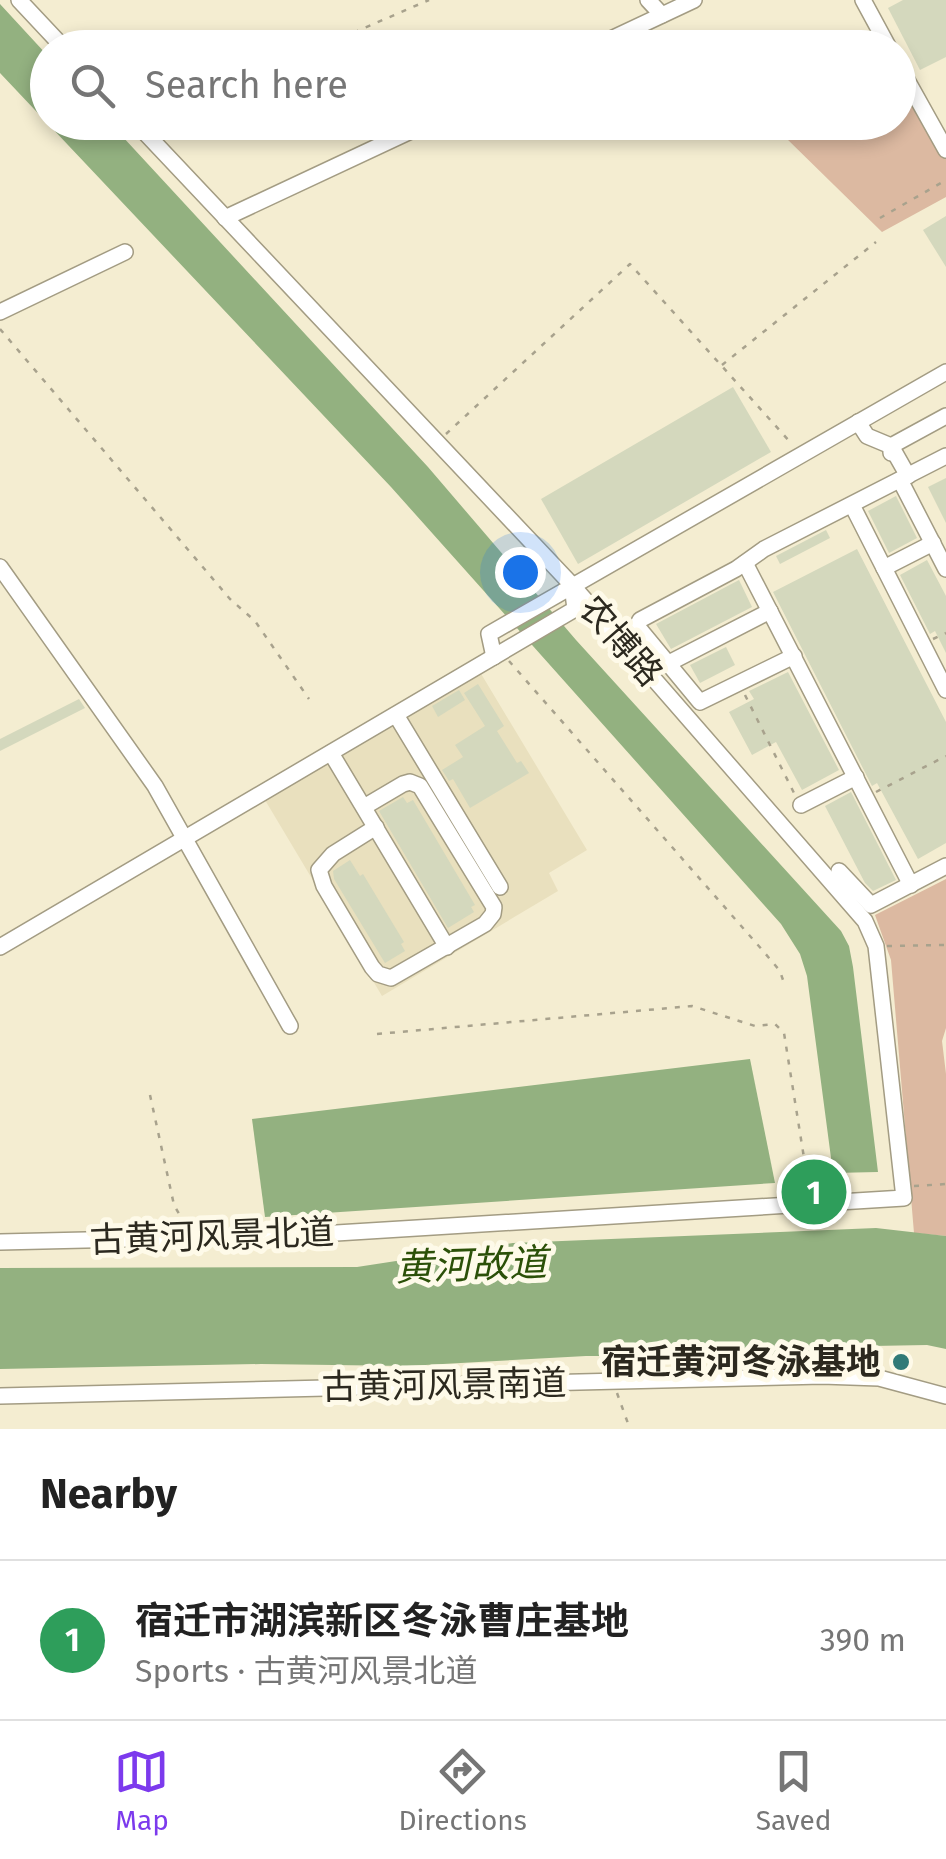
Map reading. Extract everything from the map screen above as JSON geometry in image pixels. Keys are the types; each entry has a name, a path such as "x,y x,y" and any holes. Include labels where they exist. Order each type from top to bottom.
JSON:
{"street":[{"path":"19,0 47,30"},
{"path":"648,0 662,14"},
{"path":"629,30 694,0"},
{"path":"863,0 879,30"},
{"path":"916,96 946,150"},
{"name":"农博路","path":"152,140 437,442 865,921 876,946 903,1192"},
{"path":"225,218 392,140"},
{"path":"0,312 125,252"},
{"path":"498,655 489,634 946,372"},
{"path":"891,451 946,416"},
{"path":"858,422 867,436 891,451 946,569"},
{"path":"794,656 700,702 638,632 640,620 764,550 946,456"},
{"path":"852,505 946,690"},
{"path":"884,568 932,543"},
{"path":"745,563 911,884"},
{"path":"0,567 155,786 290,1026"},
{"path":"0,947 575,609 565,589"},
{"path":"666,664 770,610"},
{"path":"396,715 500,888"},
{"path":"331,753 446,947"},
{"path":"800,805 856,776"},
{"path":"364,807 403,784 420,786 492,901 490,920 399,975 383,976 372,967 324,886 319,870 322,864 376,828"},
{"path":"840,871 871,906 946,866"},
{"name":"古黄河风景北道","path":"0,1242 304,1235 811,1204 903,1192"},
{"name":"古黄河风景南道","path":"0,1396 822,1376 880,1378 946,1396"}],"path":[{"path":"360,30 430,0"},
{"path":"880,218 946,180"},
{"path":"721,366 876,242"},
{"path":"437,442 630,264 801,455"},
{"path":"0,329 230,599 255,621 309,700"},
{"path":"498,655 764,952 780,971 784,983"},
{"path":"739,683 800,805"},
{"path":"866,797 946,756"},
{"path":"876,946 946,945"},
{"path":"377,1034 692,1006 755,1026 775,1024 784,1032 811,1204"},
{"path":"150,1095 174,1205 188,1238"},
{"path":"903,1192 946,1184"},
{"path":"612,1381 630,1429"}],"shaded area":[{"path":"916,103 946,158 946,197 882,232 788,140 916,140"},
{"path":"480,672 587,850 549,873 558,891 382,996 265,800"},
{"path":"946,879 946,1028 942,1041 946,1074 946,1236 914,1233 891,960 875,915"}],"water":[{"path":"0,4 30,37 30,105 0,73"},
{"path":"63,140 126,140 428,467 576,640 841,931 853,967 878,1172 833,1173 807,976 800,954 781,924 391,487"},
{"path":"750,1059 775,1183 265,1217 252,1119"},
{"name":"黄河故道","path":"876,1228 946,1236 946,1349 927,1345 872,1346 767,1356 586,1356 407,1366 261,1364 0,1369 0,1268 357,1267 513,1243"}],"building":[{"path":"903,0 946,0 946,57 920,70 916,62 916,30 899,30 888,8"},
{"path":"946,216 946,267 923,230"},
{"path":"733,387 771,452 578,564 541,499"},
{"path":"946,478 946,523 928,487"},
{"path":"896,496 917,538 889,553 868,511"},
{"path":"826,530 830,538 780,564 776,556"},
{"path":"857,549 946,722 946,843 918,859 877,783 872,786 773,592"},
{"path":"927,560 946,596 946,653 935,631 930,634 900,575"},
{"path":"739,580 752,607 671,649 656,624"},
{"path":"726,647 735,665 700,683 690,665"},
{"path":"788,672 839,770 802,790 776,742 752,755 729,712 754,699 749,691"},
{"path":"478,684 504,726 497,731 517,763 521,761 529,773 470,808 453,779 449,781 442,770 463,757 455,745 485,726 464,693"},
{"path":"459,690 465,700 438,717 432,706"},
{"path":"79,699 85,708 0,751 0,739"},
{"path":"851,792 896,880 873,891 865,883 825,806"},
{"path":"403,797 407,803 413,800 475,905 471,907 474,912 448,928 379,811"},
{"path":"350,860 360,876 363,874 404,942 401,944 405,951 385,963 334,879 333,871"}],"place":[{"name":"宿迁市湖滨新区冬泳曹庄基地","path":"814,1192"},
{"name":"宿迁黄河冬泳基地","path":"901,1362"}]}
